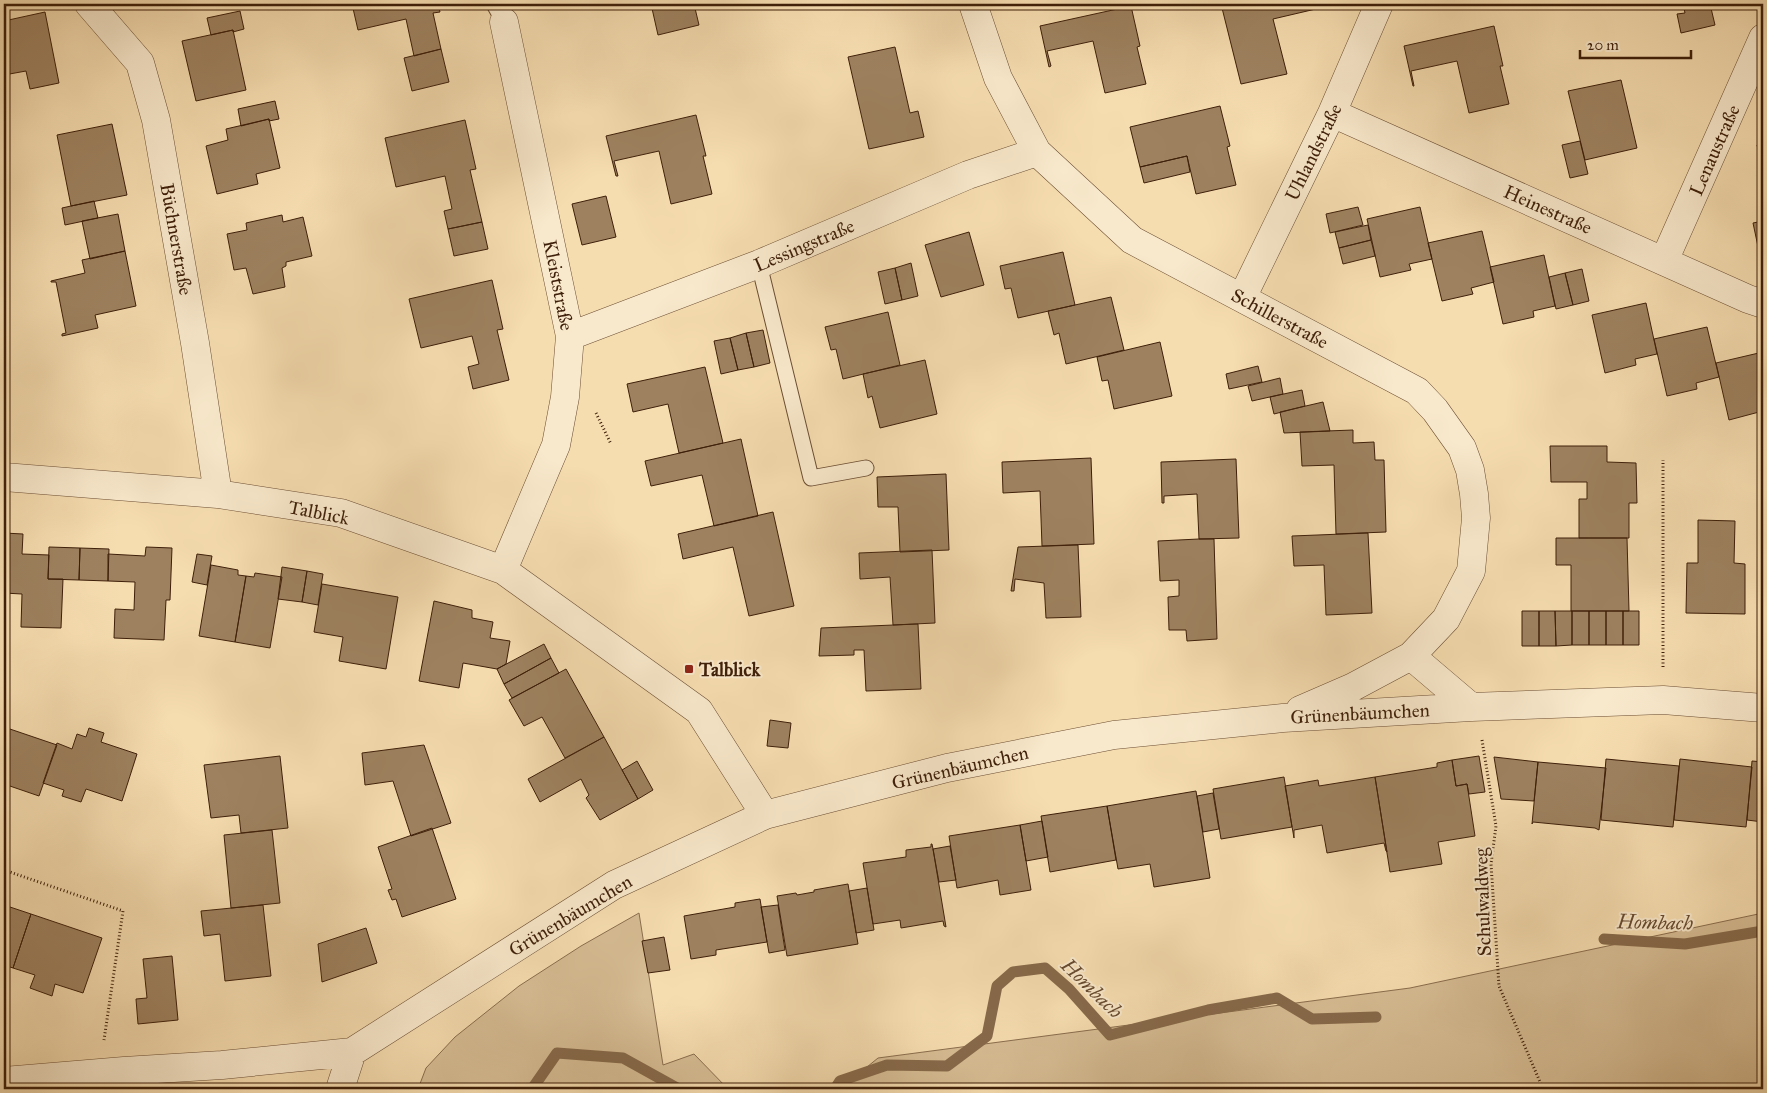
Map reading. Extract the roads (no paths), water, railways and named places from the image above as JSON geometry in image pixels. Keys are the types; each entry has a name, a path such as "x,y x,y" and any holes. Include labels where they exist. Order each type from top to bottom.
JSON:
{"street":[{"name":"Büchnerstraße","path":"89,4 140,64 156,120 196,343 218,494"},
{"name":"Schillerstraße","path":"972,4 998,78 1037,152 1132,240 1417,391 1436,410 1462,448 1470,470 1476,518 1470,571 1446,619 1411,656 1353,687 1283,718"},
{"name":"Uhlandstraße","path":"1242,298 1332,113 1379,4"},
{"name":"Kleiststraße","path":"499,13 570,336 565,397 556,445 503,570"},
{"name":"Lenaustraße","path":"1664,261 1763,38"},
{"name":"Heinestraße","path":"1332,113 1748,299 1763,304"},
{"name":"Lessingstraße","path":"570,336 759,264 968,175 1037,152"},
{"name":"Talblick","path":"4,477 218,494 341,514 503,570 699,711 765,815"},
{"path":"1411,656 1471,707"},
{"name":"Grünenbäumchen","path":"4,1081 222,1065 352,1052 614,885 765,815 947,768 1114,735 1283,718 1471,707 1663,700 1763,708"},
{"path":"340,1089 352,1052"}],"lane":[{"path":"759,264 810,478 866,468"}],"waterway":[{"name":"Hombach","path":"1604,939 1685,944 1763,931"},
{"name":"Hombach","path":"835,1089 840,1081 887,1065 947,1066 987,1036 997,986 1013,972 1045,968 1069,989 1110,1035 1208,1010 1277,998 1312,1019 1376,1017"},
{"name":"Hombach","path":"532,1089 557,1053 623,1058 679,1089"}],"place":[{"name":"Talblick","path":"689,669"}]}
